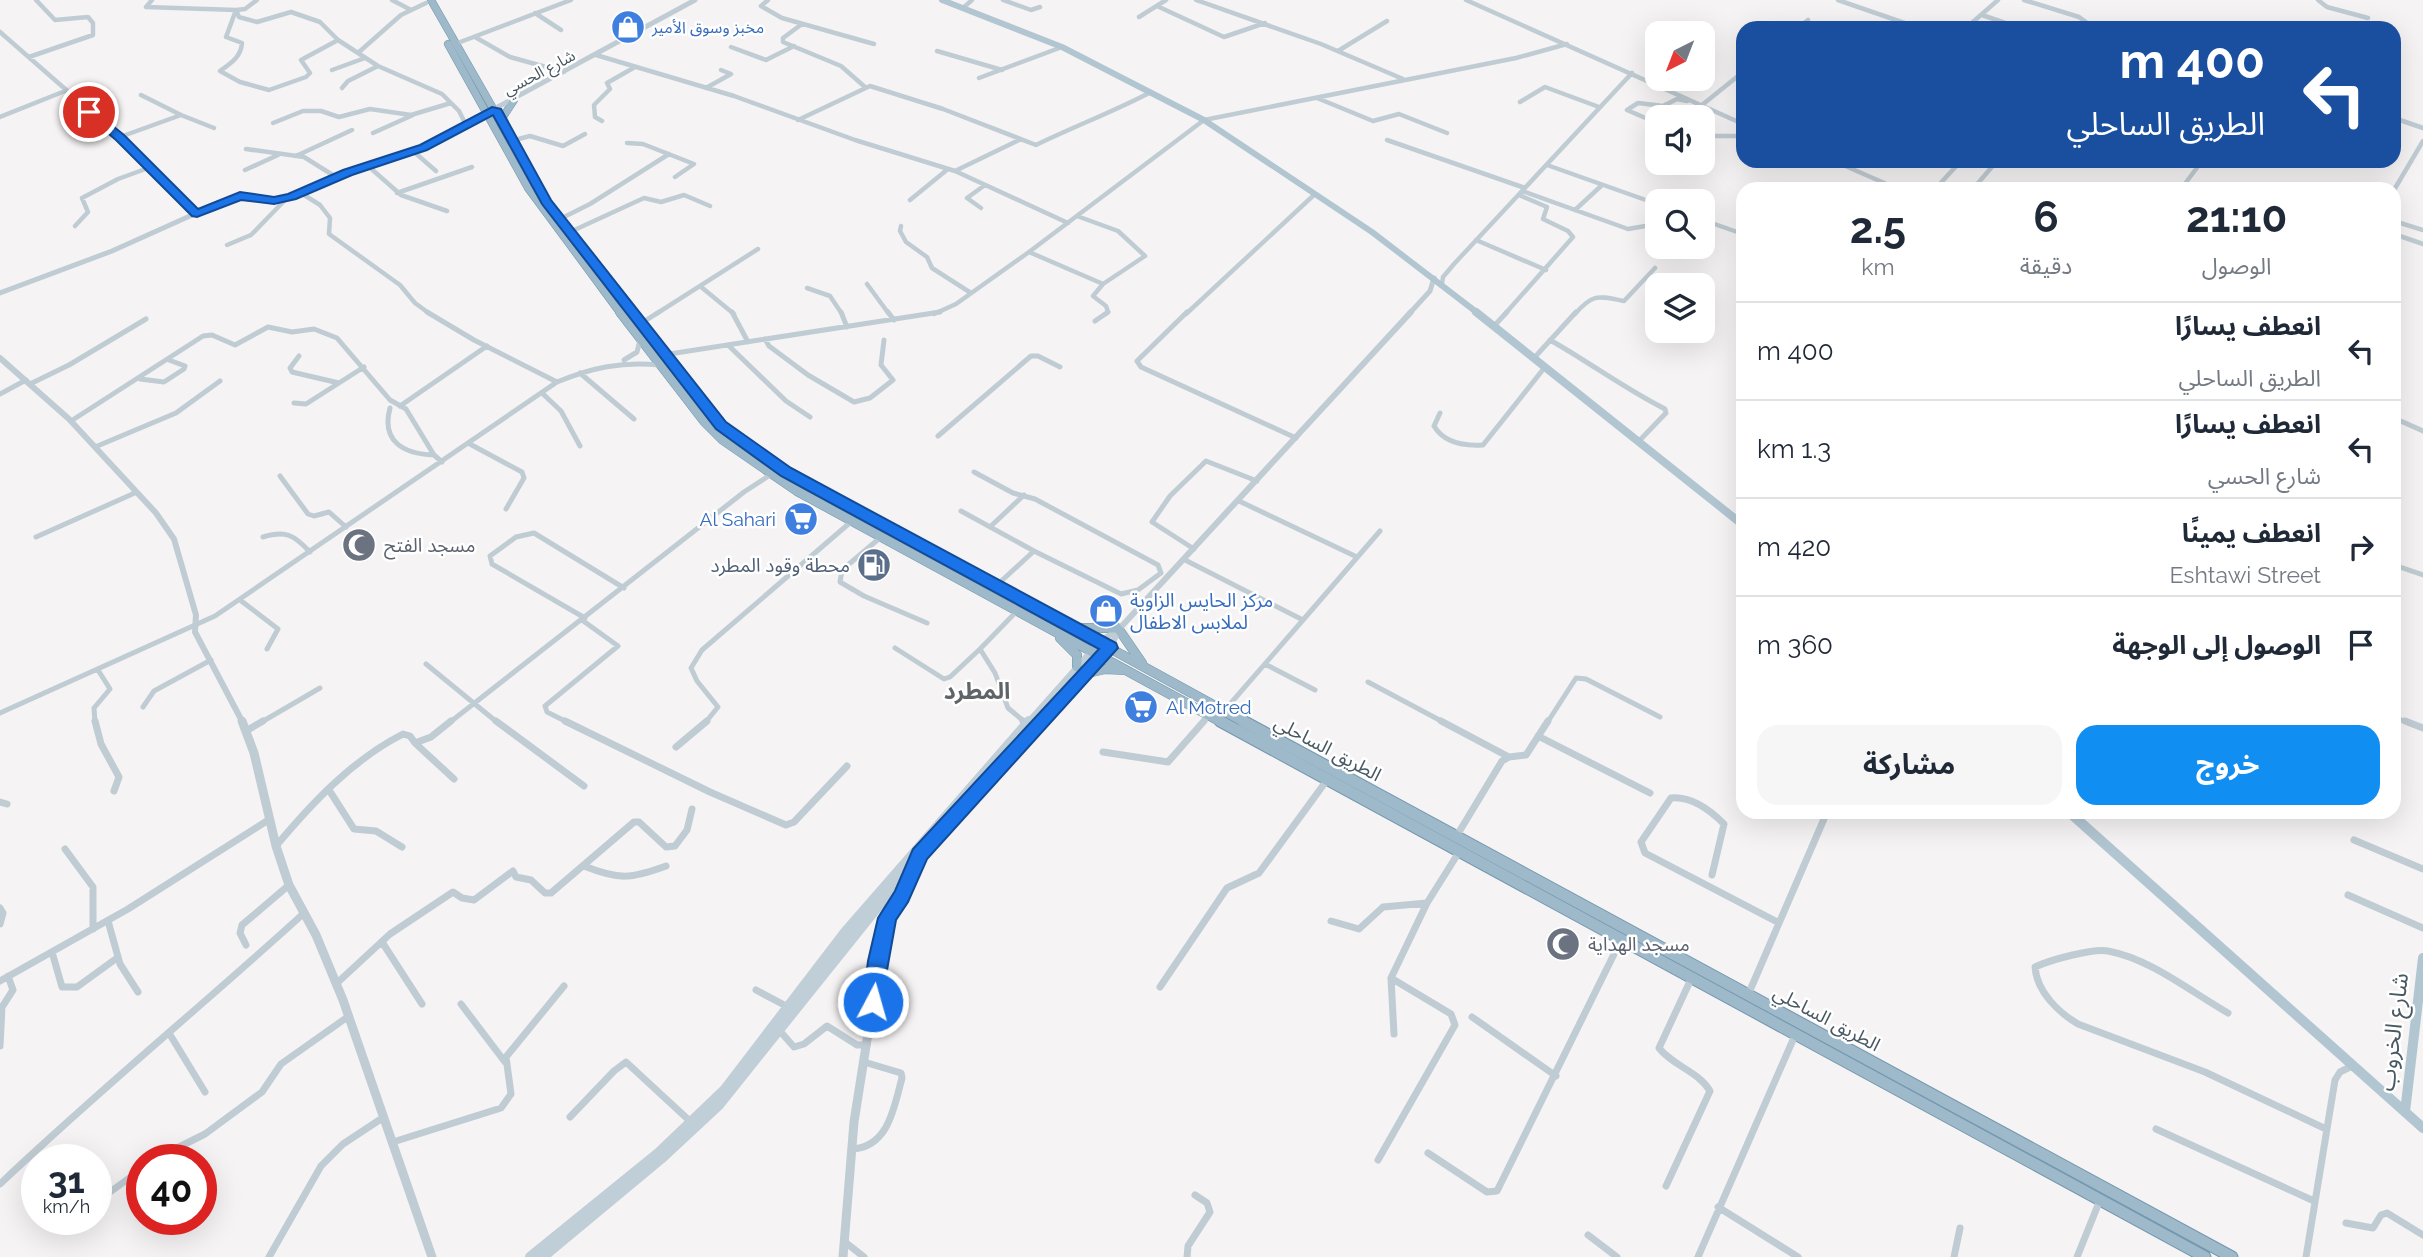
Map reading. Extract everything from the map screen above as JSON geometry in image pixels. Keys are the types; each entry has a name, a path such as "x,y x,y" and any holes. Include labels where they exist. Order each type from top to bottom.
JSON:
{"highway":[{"name":"الطريق الساحلي","path":"427,1 491,108 533,196 640,340 721,426 762,457 1075,628 1128,670 1209,715 2205,1257"},
{"name":"الطريق الساحلي","path":"427,1 559,219 640,324 661,360 715,432 770,475 1054,630 1145,666 1455,837 2232,1257"},
{"path":"491,108 514,100"},
{"path":"501,120 514,100"},
{"path":"1075,628 1120,628 1145,666"},
{"path":"1054,630 1077,655 1077,667"},
{"path":"1088,673 1105,669 1128,670"}],"main road":[{"path":"942,0 1062,47 1204,120 1442,284 1736,519"},
{"path":"530,1257 659,1157 725,1089 788,1007 1027,724 1077,667 1101,649"},
{"path":"543,1257 731,1092 889,886 1088,673 1101,649"},
{"path":"2077,819 2423,1128"},
{"name":"شارع الخروب","path":"2405,1112 2423,958"}],"street":[{"path":"29,57 93,35 93,23 88,17 55,20 36,0"},
{"path":"152,0 146,7 236,10 245,9 257,0"},
{"path":"392,0 411,10"},
{"path":"455,44 571,0"},
{"name":"شارع الحسي","path":"0,293 112,251 240,196 268,201 286,199 336,177 413,151 466,125 491,108 514,100 695,0"},
{"path":"768,0 761,5 763,8 782,18 874,44"},
{"path":"963,8 972,0"},
{"path":"1003,0 1032,10 1040,7"},
{"path":"1139,17 1166,0"},
{"path":"1199,0 1338,51 1403,79"},
{"path":"1466,0 1736,121"},
{"path":"1838,0 1899,21"},
{"path":"1975,21 1998,0"},
{"path":"2024,0 2085,21"},
{"path":"2318,0 2327,7 2368,18"},
{"path":"359,52 411,10 427,1"},
{"path":"1157,6 1191,18 1195,23 1224,37 1265,23"},
{"path":"236,10 226,37 242,43 243,47 237,60 220,71 262,89 274,90 306,77 310,73 301,60 338,40"},
{"path":"236,10 239,17 257,22 297,13 320,22 338,40 378,66 442,94 464,118 466,125"},
{"path":"535,13 561,30"},
{"path":"1982,15 2000,21"},
{"path":"1338,51 1387,21"},
{"path":"803,24 782,40 842,66 865,86"},
{"path":"0,32 120,137 197,214"},
{"path":"475,37 510,57 564,72"},
{"path":"0,713 193,628 240,600 557,382 619,363 661,360 728,345 939,313 1069,223 1204,120 1516,58 1567,44"},
{"path":"731,47 766,60 794,46"},
{"path":"979,78 1062,47"},
{"path":"937,51 959,53 966,59 1002,70"},
{"path":"596,55 706,88 955,171 1069,223"},
{"path":"332,70 365,58"},
{"path":"342,88 348,81 378,66"},
{"path":"602,121 595,117 594,105 610,89 607,83 635,67"},
{"path":"706,88 731,74 721,70"},
{"path":"1442,284 1444,276 1476,240 1632,73"},
{"path":"1665,105 1678,99 1700,104 1736,77"},
{"path":"798,120 865,86 874,86 1038,145 1090,118 1102,117 1151,92"},
{"path":"1520,102 1545,86 1599,107"},
{"path":"0,117 17,113 30,104 65,91"},
{"path":"141,95 214,128"},
{"path":"1315,97 1373,121 1399,114 1447,133"},
{"path":"373,133 414,114 451,103"},
{"path":"1645,119 1627,110 1637,103 1654,105"},
{"path":"273,123 303,111 321,111 339,117 370,109 414,114"},
{"path":"85,135 70,121 89,112"},
{"path":"120,137 181,115"},
{"path":"2401,120 2423,128"},
{"path":"296,156 352,130"},
{"path":"511,141 530,136 563,146 586,134"},
{"path":"1715,136 1736,136"},
{"path":"955,171 1019,140"},
{"path":"1387,140 1628,229 1645,226"},
{"path":"627,143 643,144 694,164 675,177"},
{"path":"2399,182 2423,143"},
{"path":"246,149 304,157 336,177"},
{"path":"413,151 436,171"},
{"path":"245,170 279,154"},
{"path":"559,219 590,204 601,194 669,154"},
{"path":"368,165 397,193 447,211"},
{"path":"1547,165 1645,200"},
{"path":"75,226 88,212 82,198 118,179 150,167"},
{"path":"397,193 472,167"},
{"path":"1849,168 1882,182"},
{"path":"1942,182 1954,168"},
{"path":"1978,182 1991,168"},
{"path":"910,200 948,169"},
{"path":"981,208 967,198 985,185"},
{"path":"1575,209 1601,186"},
{"path":"1494,327 1572,241 1573,235 1543,219 1547,207 1522,191"},
{"path":"301,193 320,205 330,218 327,231 331,236 401,285 421,308 557,382"},
{"path":"1296,439 1142,367 1137,361 1315,194"},
{"path":"570,232 644,198 661,202 684,195 710,206"},
{"path":"227,245 251,235 286,199"},
{"path":"1077,216 1118,231 1146,254 1103,284 1093,296 1106,306 1108,312 1095,321"},
{"path":"2401,223 2423,230"},
{"path":"1715,224 1736,232"},
{"path":"901,226 902,237 927,257 932,268 971,293"},
{"path":"2401,236 2423,244"},
{"path":"1476,240 1546,270"},
{"path":"640,324 758,249"},
{"path":"1029,252 1103,284"},
{"path":"1534,358 1587,300 1600,296 1624,301 1655,268"},
{"path":"1101,649 1430,291 1434,278"},
{"path":"867,284 894,320"},
{"path":"699,286 730,306 742,325 748,342"},
{"path":"807,288 825,292 835,300 846,327"},
{"path":"1430,291 1453,293"},
{"path":"0,394 69,365 146,319"},
{"path":"71,421 208,335 235,345 268,327 292,332 314,329 332,335 364,367 390,400 412,416 434,455 442,462"},
{"path":"619,363 637,352 640,340"},
{"path":"765,340 769,346 808,375 860,403 867,401 893,380 881,365 884,340"},
{"path":"1550,340 1579,356 1629,391 1665,409 1666,413 1639,441"},
{"path":"728,345 786,401 810,416"},
{"path":"400,406 487,346"},
{"path":"299,356 290,368 292,372 339,383"},
{"path":"938,436 1031,356 1038,356 1060,367"},
{"path":"0,358 71,421 137,492 167,527 180,552 196,615 193,628 233,699 246,731 289,885 316,935 349,1016 432,1257"},
{"path":"139,379 157,384 165,383 184,369 185,366 169,360"},
{"path":"294,403 306,404 364,367"},
{"path":"1440,413 1434,426 1439,434 1465,444 1483,445 1545,367"},
{"path":"580,373 634,419"},
{"path":"95,447 176,412 220,381"},
{"path":"542,393 561,411 580,446"},
{"path":"390,408 386,426 390,436 409,451 426,456 434,455"},
{"path":"2401,421 2423,431"},
{"path":"468,443 522,472 524,478 506,509"},
{"path":"1194,549 1152,522 1170,496 1206,461 1257,481"},
{"path":"961,511 1121,594 1133,594 1161,573 1158,565 974,472"},
{"path":"280,475 308,514 314,516 329,512 346,527"},
{"path":"415,743 431,737 744,492 770,475"},
{"path":"36,537 137,492"},
{"path":"990,527 1024,495"},
{"path":"1239,501 1357,557"},
{"path":"676,747 712,717 718,708 715,700 696,683 691,668 695,659 726,628 852,521"},
{"path":"264,537 289,531 310,552"},
{"path":"1224,711 1380,531"},
{"path":"624,588 534,533 521,534 490,556 492,564 583,619 618,646 545,706 547,712 710,792 786,825 794,822 847,766"},
{"path":"881,537 842,570 840,582 864,596 927,623"},
{"path":"997,585 1034,551"},
{"path":"1185,560 1303,620"},
{"path":"2401,567 2423,575"},
{"path":"240,600 278,629 267,649"},
{"path":"895,648 944,679 950,677 1018,610"},
{"path":"980,649 995,673 1008,708 1027,724"},
{"path":"143,707 154,691 211,660"},
{"path":"426,664 509,732 584,786"},
{"path":"1265,664 1315,690"},
{"path":"98,670 110,689 94,708 94,722 104,750 119,777 114,791"},
{"path":"1455,837 1502,761 1509,757 1526,755 1576,678 1586,679 1660,717"},
{"path":"1368,681 1509,757"},
{"path":"246,731 320,688"},
{"path":"1103,752 1168,762 1209,715"},
{"path":"2401,720 2423,728"},
{"path":"276,846 298,819 329,790 403,734 410,736 454,779"},
{"path":"1538,736 1650,793"},
{"path":"1160,987 1227,888 1235,881 1255,877 1259,873 1327,780"},
{"path":"329,790 354,830 384,834 402,847"},
{"path":"1712,875 1724,824 1717,816 1680,796 1671,798 1644,836 1641,847 1645,853 1779,923"},
{"path":"336,984 349,968 382,942 453,892 462,898 474,900 513,871 516,877 531,880 549,894 636,821 666,847 675,846 687,830 692,809"},
{"path":"0,1046 2,1007 13,990 4,979 108,920 270,819"},
{"path":"1748,995 1824,819"},
{"path":"2354,840 2423,869"},
{"path":"65,849 93,887 93,929"},
{"path":"1394,1034 1391,978 1427,903 1459,852"},
{"path":"888,918 902,897 920,854"},
{"path":"584,866 615,879 632,879 666,866"},
{"path":"246,945 240,933 242,925 289,885"},
{"path":"843,1257 853,1149 878,961 888,918 889,886"},
{"path":"2348,895 2423,928"},
{"path":"1331,921 1359,929 1383,907 1427,903"},
{"path":"0,908 3,913 0,924"},
{"path":"0,1184 72,1116 265,951 303,914"},
{"path":"108,920 114,935 117,958 138,992"},
{"path":"1427,1153 1487,1192 1497,1192 1621,940"},
{"path":"382,942 422,1004"},
{"path":"2228,1013 2143,962 2106,950 2048,961 2035,967 2041,988 2068,1019 2162,1054 2260,1096 2326,1129"},
{"path":"52,951 62,987 71,989 117,958"},
{"path":"1378,1160 1455,1025 1451,1014 1391,978"},
{"path":"1666,1186 1710,1091 1707,1083 1665,1058 1659,1048 1692,978"},
{"path":"505,1062 511,1050 565,986"},
{"path":"756,990 788,1007"},
{"path":"393,1142 501,1108 511,1094 505,1062 461,1004"},
{"path":"185,1144 205,1134 262,1092 286,1060 349,1016"},
{"path":"1472,1017 1556,1076"},
{"path":"779,1030 794,1047 804,1044 827,1026 858,1045 867,1045"},
{"path":"169,1033 205,1092"},
{"path":"1698,1257 1796,1033"},
{"path":"570,1117 588,1102 620,1064 626,1062 692,1123"},
{"path":"853,1149 864,1150 874,1146 884,1131 902,1078 901,1073 864,1062"},
{"path":"2306,1257 2336,1076 2352,1066"},
{"path":"269,1257 293,1212 327,1160 342,1146 384,1117"},
{"path":"2156,1129 2216,1157 2259,1172 2314,1201"},
{"path":"1187,1257 1188,1246 1210,1212 1207,1203 1195,1195"},
{"path":"2077,1257 2100,1200"},
{"path":"1718,1207 1798,1257"},
{"path":"2346,1223 2373,1228 2381,1215 2388,1213 2423,1236"},
{"path":"1954,1257 1960,1228"},
{"path":"1588,1235 1617,1257"},
{"path":"845,1242 864,1257"}],"place":[{"name":"مخبز وسوق الأمير","path":"628,27"},
{"name":"Al Sahari","path":"801,519"},
{"name":"مسجد الفتح","path":"359,545"},
{"name":"محطة وقود المطرد","path":"874,565"},
{"name":"مركز الحايس الزاوية لملابس الاطفال","path":"1106,611"},
{"name":"Al Motred","path":"1141,707"},
{"name":"مسجد الهداية","path":"1563,944"}],"district":[{"name":"المطرد","path":"977,691"}],"route":[{"path":"89,112 120,137 197,214 240,196 268,201 292,197 348,172 424,147 495,109 546,201 721,426 786,472 1110,648 920,854 902,897 888,918 878,961 873,1002"}]}
